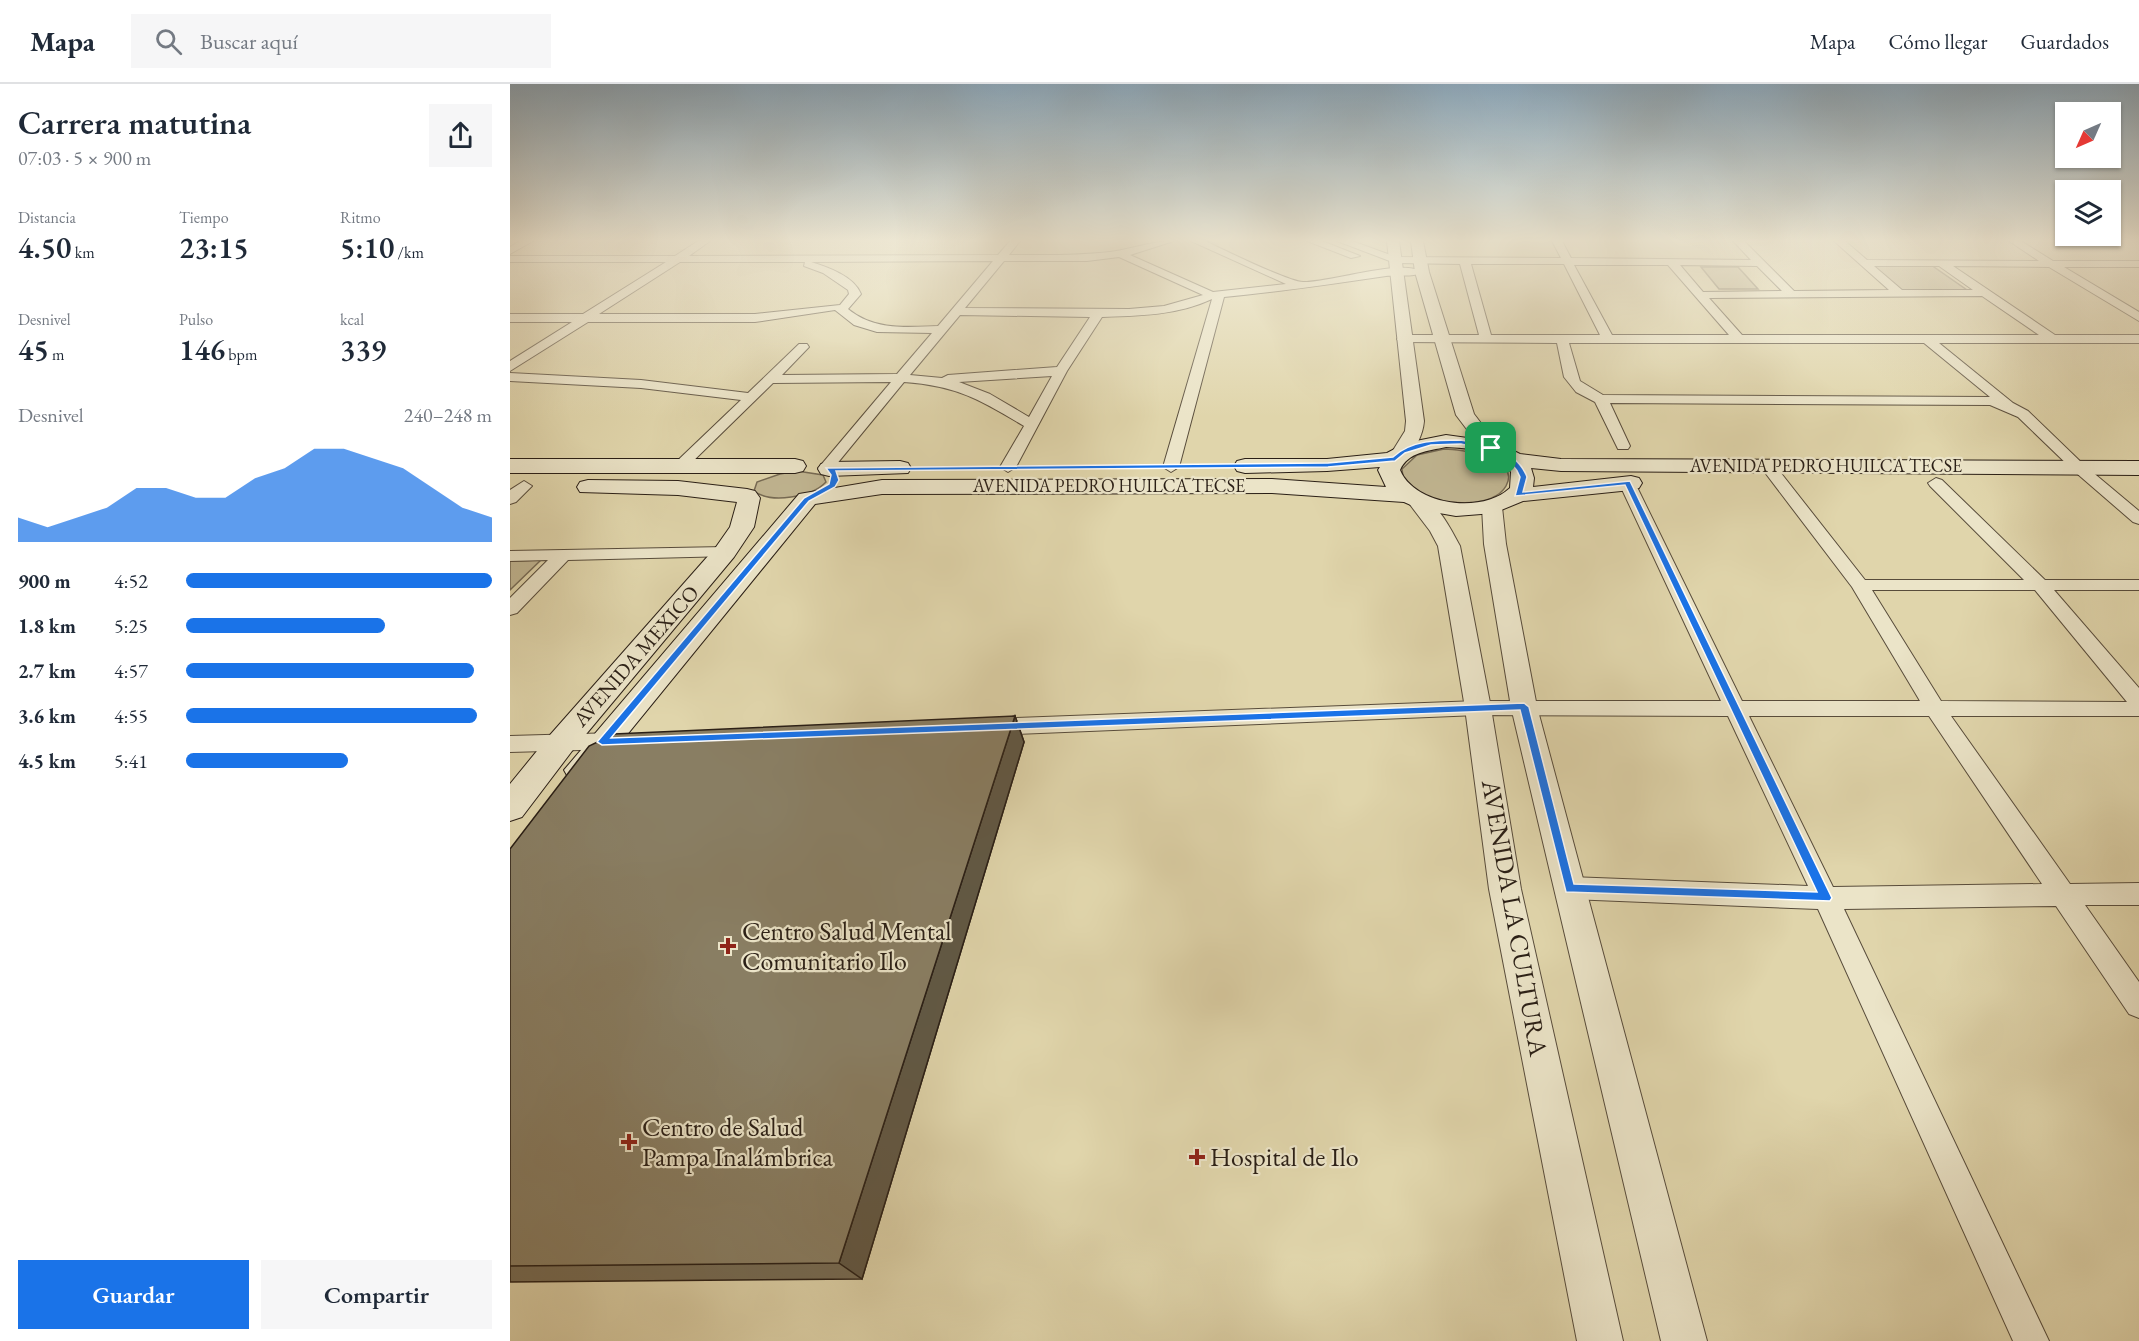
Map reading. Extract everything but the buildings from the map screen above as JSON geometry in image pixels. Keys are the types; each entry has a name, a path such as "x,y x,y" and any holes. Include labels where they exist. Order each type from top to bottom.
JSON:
{"main road":[{"name":"AVENIDA PEDRO HUILCA TECSE","path":"795,466 827,469 1328,465 1398,455 1420,444 1446,441 1491,448 1513,460 1561,465 1936,483 2139,484"},
{"path":"1398,455 1390,467 1390,477 1394,486 1411,499"},
{"path":"1504,501 1523,486 1524,477 1513,460"},
{"path":"510,466 795,466"},
{"path":"795,466 756,478 746,490 778,499 832,486 836,480 835,474 827,469"},
{"name":"AVENIDA PEDRO HUILCA TECSE","path":"515,490 678,488 778,499 882,487 1248,486 1411,499 1455,510 1627,483 1774,475 2139,468"},
{"path":"567,789 778,499"},
{"name":"AVENIDA MEXICO","path":"510,808 561,743 725,552 742,527 778,499"}],"street":[{"path":"510,368 615,300"},
{"path":"842,309 850,300"},
{"path":"827,469 966,300"},
{"path":"956,311 1098,312 1182,308 1206,300"},
{"path":"1171,467 1215,300"},
{"path":"1398,455 1414,431 1416,421 1403,339 1400,300"},
{"path":"1431,300 1464,415 1491,448"},
{"path":"1475,300 1486,338"},
{"path":"1588,300 1608,339"},
{"path":"1706,300 1739,339"},
{"path":"1995,300 2052,339"},
{"path":"2110,300 2139,317"},
{"path":"510,318 755,318 824,307 842,309 858,322 878,329 941,329"},
{"path":"1008,467 1061,371 1098,312"},
{"path":"1403,339 2139,339"},
{"path":"1562,339 1576,388 1601,399 1966,399 1990,401 2009,406"},
{"path":"1927,339 2009,406 2024,414 2079,468 2139,519"},
{"path":"680,466 803,346"},
{"path":"926,381 1061,371"},
{"path":"510,377 641,384 751,397"},
{"path":"770,378 926,381 968,389 1032,425"},
{"path":"1601,399 1623,446"},
{"path":"1774,475 1860,585 1935,710 2139,1005"},
{"path":"1627,483 1826,898 2031,1341"},
{"path":"1936,483 2040,585 2139,702"},
{"name":"AVENIDA LA CULTURA","path":"1411,499 1440,529 1449,546 1478,708 1505,889 1600,1341"},
{"path":"1504,501 1495,544 1524,707 1684,1341"},
{"path":"510,556 725,552"},
{"path":"510,609 563,555"},
{"path":"1860,585 2139,585"},
{"path":"969,727 1524,707 1734,710 2139,709"},
{"path":"510,744 637,740"},
{"path":"1570,888 1826,898 2062,893 2139,894"}],"shaded area":[{"path":"1444,449 1475,453 1498,462 1509,476 1506,486 1499,493 1478,502 1439,501 1419,494 1403,477 1402,469 1417,455"},
{"path":"797,471 823,475 826,482 811,492 791,497 770,497 754,491 757,482"},
{"path":"541,560 510,590 510,561"}],"place":[{"name":"Centro Salud Mental Comunitario Ilo","path":"728,946"},
{"name":"Centro de Salud Pampa Inalámbrica","path":"629,1142"},
{"name":"Hospital de Ilo","path":"1197,1157"}],"route":[{"path":"1446,441 1477,444 1491,448 1513,460 1520,468 1524,477 1523,486 1517,495 1552,489 1627,483 1826,898 1570,888 1524,707 602,742 807,499 823,493 832,486 836,480 835,474 829,469 1328,465 1395,459 1402,452 1420,444 1446,441"}]}
